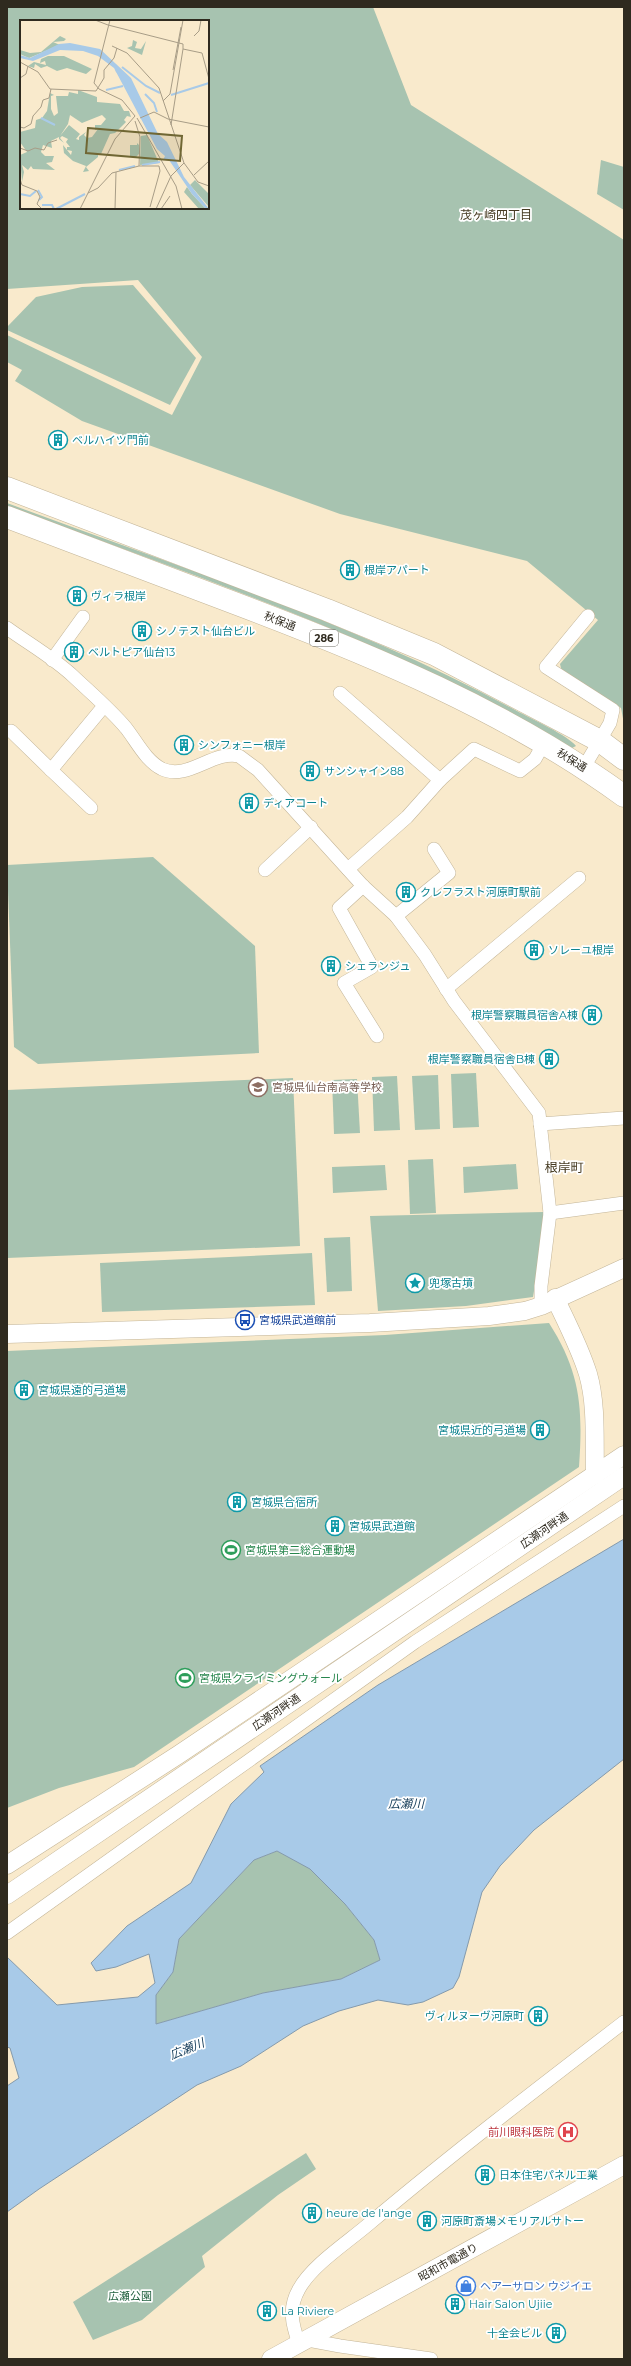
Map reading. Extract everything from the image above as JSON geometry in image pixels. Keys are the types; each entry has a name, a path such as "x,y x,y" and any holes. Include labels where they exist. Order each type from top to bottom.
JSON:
{"highway":[{"name":"286","path":"7,488 327,610 434,654 600,741 624,759"},
{"name":"秋保通","path":"7,517 312,633 423,681 544,743 584,767 624,796"}],"main road":[{"path":"7,1334 432,1320 525,1311 624,1268"},
{"path":"548,1302 581,1354 588,1376 593,1419 595,1475"},
{"name":"広瀬河畔通","path":"7,1865 178,1756 624,1455"},
{"name":"広瀬河畔通","path":"7,1895 624,1476"},
{"name":"昭和市電通り","path":"271,2359 624,2165"}],"street":[{"path":"584,767 610,723 613,710 546,667 588,616"},
{"path":"52,660 82,617"},
{"path":"7,628 73,675 125,728 147,757 163,769 176,771 189,769 216,758 239,756 258,770 364,886 396,916 425,955 446,990 539,1113 550,1213 541,1286 548,1302"},
{"path":"340,693 440,780"},
{"path":"51,770 104,706"},
{"path":"11,731 91,808"},
{"path":"348,869 407,817 440,780 474,749 520,772 535,759 544,743"},
{"path":"265,870 310,827"},
{"path":"396,916 449,873 434,849"},
{"path":"446,990 579,878"},
{"path":"364,886 339,908 372,967 344,984 377,1036"},
{"path":"540,1124 624,1118"},
{"path":"550,1213 624,1203"},
{"path":"7,1933 415,1642 624,1506"},
{"path":"431,2359 303,2342 291,2323 292,2306 299,2289 311,2274 396,2201 624,2022"}],"green space":[{"path":"7,7 373,7 411,105 624,240 624,724 621,708 562,672 560,664 598,620 527,561 340,514 82,421 15,381 22,370 7,362 7,335 172,415 202,357 138,280 7,289"},
{"path":"601,160 624,167 624,210 597,194"},
{"path":"133,285 196,358 170,405 7,330 7,327 36,297 82,287"},
{"path":"7,503 330,623 456,679 558,732 576,746 572,748 505,710 367,644 224,586 7,506"},
{"path":"153,857 255,946 259,1053 38,1064 14,1047 7,865"},
{"path":"476,1073 479,1127 453,1128 451,1074"},
{"path":"438,1075 440,1129 415,1130 412,1076"},
{"path":"397,1076 400,1130 374,1131 372,1077"},
{"path":"293,1078 300,1246 7,1258 7,1090"},
{"path":"357,1079 360,1133 334,1134 332,1080"},
{"path":"433,1159 436,1213 410,1214 408,1160"},
{"path":"516,1164 518,1189 464,1193 463,1167"},
{"path":"385,1165 387,1190 333,1193 332,1167"},
{"path":"544,1212 546,1219 533,1297 466,1306 378,1311 370,1216"},
{"path":"350,1237 352,1291 327,1292 324,1238"},
{"path":"312,1253 315,1305 102,1312 100,1263"},
{"name":"宮城県第二総合運動場","path":"549,1323 568,1358 578,1392 580,1409 579,1467 134,1767 59,1788 7,1808 7,1351 385,1335"},
{"path":"277,1851 310,1868 345,1904 374,1940 380,1960 341,1979 263,1993 156,2024 156,1995 173,1972 179,1939 254,1860"},
{"name":"広瀬公園","path":"306,2153 316,2169 278,2195 202,2256 205,2267 142,2320 93,2340 73,2302"}],"water":[{"name":"広瀬川","path":"624,1539 624,1759 534,1830 500,1866 482,1892 459,1977 453,1988 423,2002 408,2005 378,2000 339,2011 303,2026 241,2066 197,2085 39,2189 7,2212 7,2086 19,2078 10,2048 7,2047 7,1957 57,2005 138,1997 155,1983 149,1954 116,1967 96,1971 91,1963 127,1926 191,1883 231,1804 264,1772 260,1766 378,1685","holes":["277,1851 310,1869 345,1904 374,1940 380,1960 341,1979 263,1993 156,2024 156,1995 173,1972 179,1939 254,1860"]}],"place":[{"name":"ベルハイツ門前","path":"58,440"},
{"name":"根岸アパート","path":"350,570"},
{"name":"ヴィラ根岸","path":"77,596"},
{"name":"シノテスト仙台ビル","path":"142,631"},
{"name":"ベルトピア仙台13","path":"74,652"},
{"name":"シンフォニー根岸","path":"184,745"},
{"name":"サンシャイン88","path":"310,771"},
{"name":"ディアコート","path":"249,803"},
{"name":"クレフラスト河原町駅前","path":"406,892"},
{"name":"ソレーユ根岸","path":"534,950"},
{"name":"シェランジュ","path":"331,966"},
{"name":"根岸警察職員宿舎A棟","path":"592,1015"},
{"name":"根岸警察職員宿舎B棟","path":"549,1059"},
{"name":"宮城県仙台南高等学校","path":"258,1087"},
{"name":"兜塚古墳","path":"415,1283"},
{"name":"宮城県武道館前","path":"245,1320"},
{"name":"宮城県遠的弓道場","path":"24,1390"},
{"name":"宮城県近的弓道場","path":"540,1430"},
{"name":"宮城県合宿所","path":"237,1502"},
{"name":"宮城県武道館","path":"335,1526"},
{"name":"宮城県第二総合運動場","path":"231,1550"},
{"name":"宮城県クライミングウォール","path":"185,1678"},
{"name":"ヴィルヌーヴ河原町","path":"538,2016"},
{"name":"前川眼科医院","path":"568,2132"},
{"name":"日本住宅パネル工業","path":"485,2175"},
{"name":"heure de l'ange","path":"312,2213"},
{"name":"河原町斎場メモリアルサトー","path":"427,2221"},
{"name":"ヘアーサロン ウジイエ","path":"466,2286"},
{"name":"Hair Salon Ujiie","path":"455,2304"},
{"name":"La Riviere","path":"267,2311"},
{"name":"十全会ビル","path":"556,2333"}],"district":[{"name":"茂ヶ崎四丁目","path":"496,215"},
{"name":"根岸町","path":"564,1167"}]}
